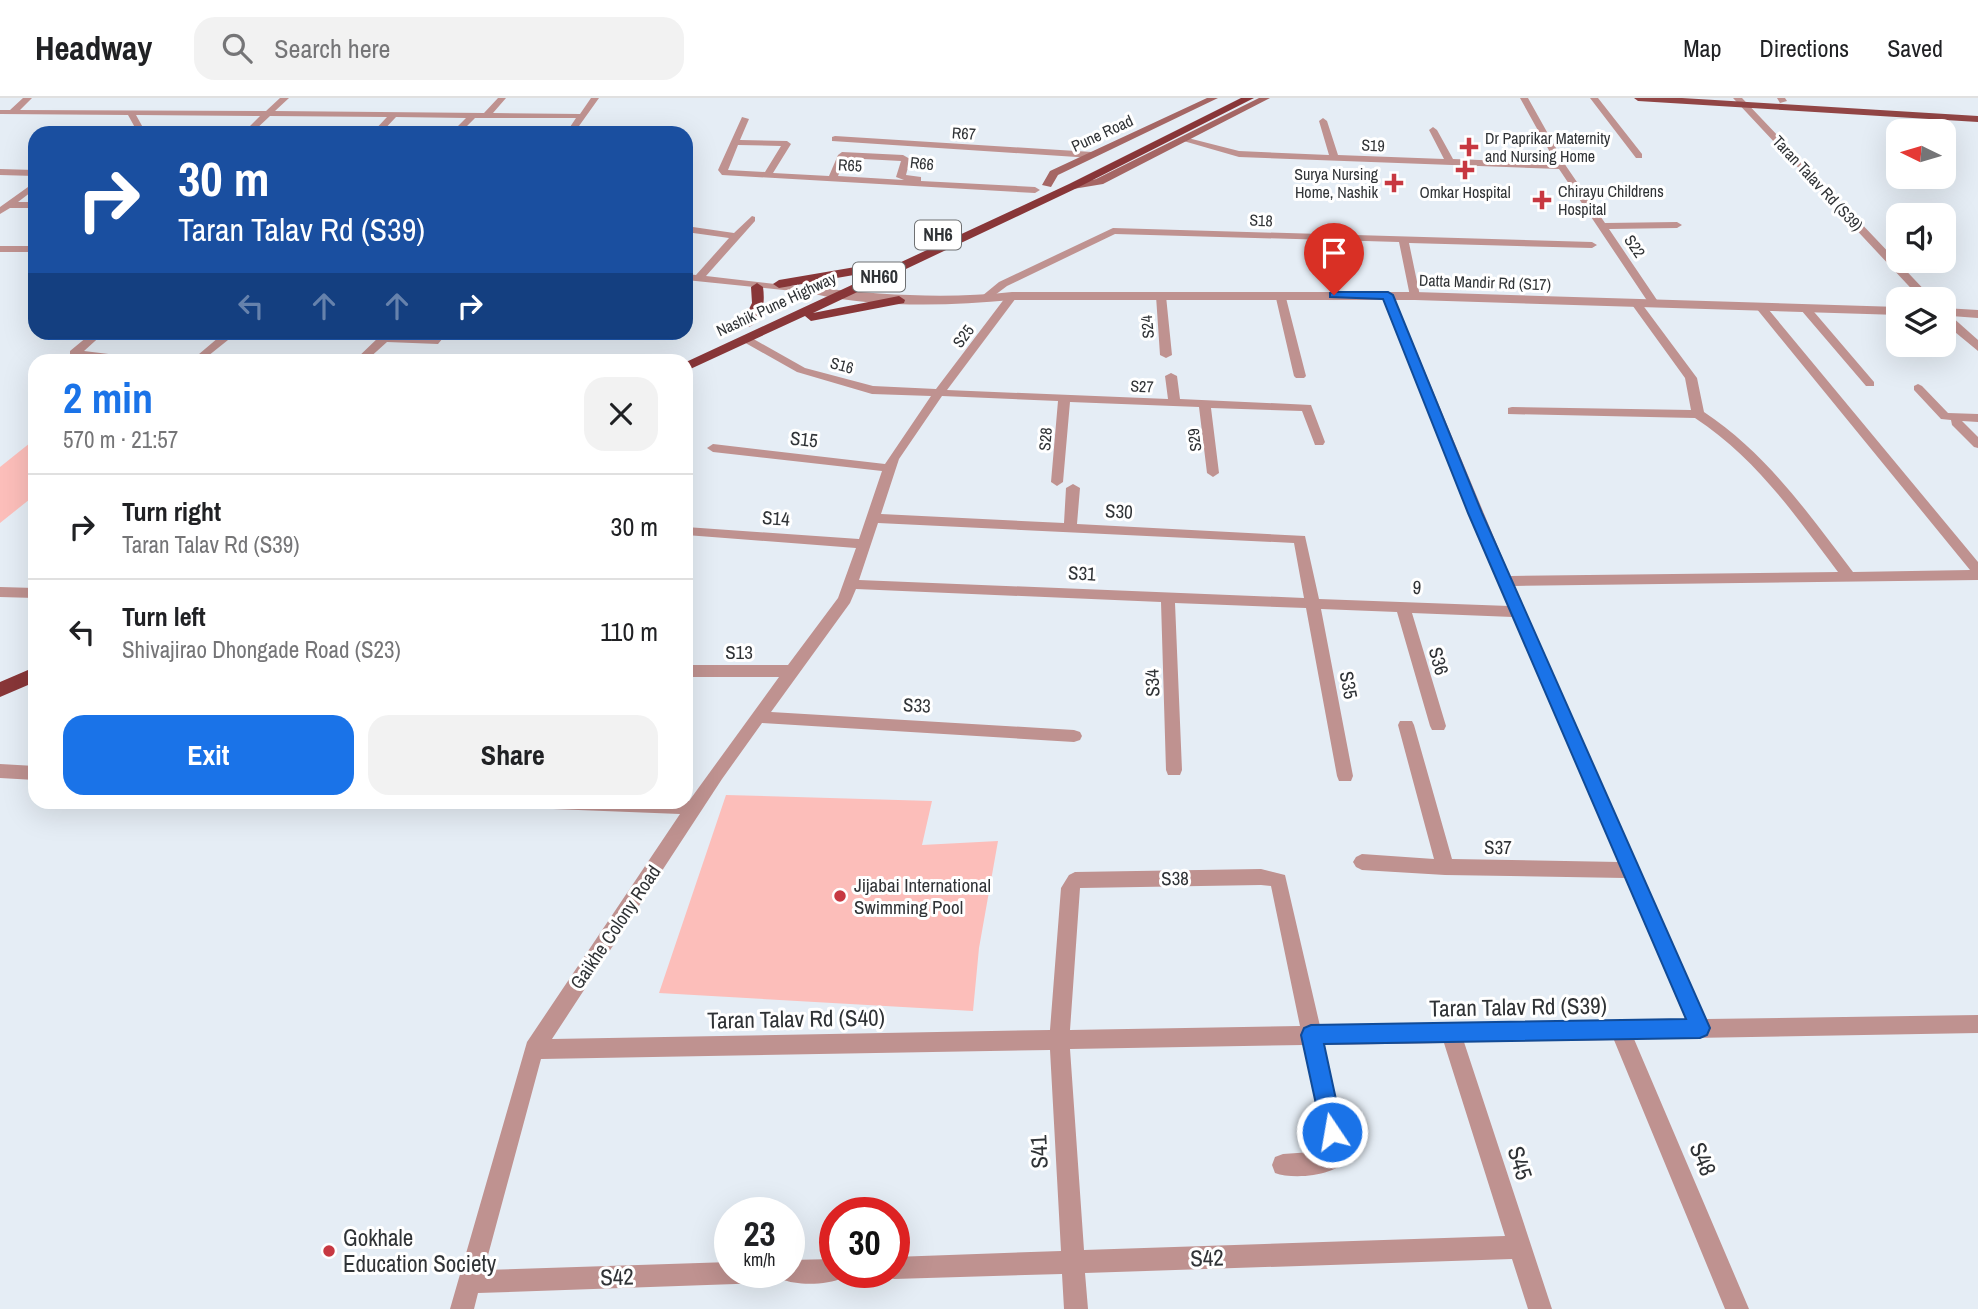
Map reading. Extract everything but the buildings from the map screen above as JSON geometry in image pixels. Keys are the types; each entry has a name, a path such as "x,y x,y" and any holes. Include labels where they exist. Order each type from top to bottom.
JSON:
{"highway":[{"path":"1214,106 1229,98"},
{"path":"1214,106 1249,98"},
{"name":"Nashik Pune Highway","path":"688,354 749,323 923,256 1073,186 1214,106"},
{"name":"NH6","path":"1041,187 1214,106"},
{"name":"Nashik Pune Highway","path":"693,364 784,321 873,268 1041,187"},
{"path":"784,321 901,291 923,256"},
{"path":"779,284 873,268"},
{"path":"749,323 759,303 757,287"},
{"path":"0,676 28,663"},
{"path":"0,690 28,677"}],"main road":[{"path":"1073,186 1099,183 1266,98"},
{"path":"1638,98 1739,101 1978,119"},
{"path":"1739,101 1782,100 1978,112"},
{"name":"Pune Road","path":"1041,187 1054,173 1091,155 1214,106"}],"street":[{"path":"12,112 28,98"},
{"path":"255,126 285,98"},
{"path":"487,115 502,98"},
{"path":"575,126 595,98"},
{"name":"S22","path":"1524,98 1562,166 1654,303"},
{"path":"1594,98 1639,156"},
{"name":"Taran Talav Rd (S39)","path":"1739,101 1916,287"},
{"path":"375,114 384,105"},
{"path":"0,112 582,116"},
{"path":"131,113 138,126"},
{"path":"383,126 394,115"},
{"path":"462,126 473,115"},
{"name":"R65","path":"745,119 723,172 1041,187"},
{"path":"1323,121 1334,158"},
{"path":"1433,130 1450,162"},
{"name":"R67","path":"835,139 1091,155"},
{"name":"S19","path":"1184,139 1239,154 1562,166"},
{"path":"834,176 849,140"},
{"path":"735,142 787,144 768,176"},
{"name":"R66","path":"842,155 906,159 900,180"},
{"path":"0,172 28,173"},
{"path":"0,211 28,190"},
{"path":"9,205 28,205"},
{"path":"699,278 752,219"},
{"path":"1603,226 1677,225"},
{"path":"693,230 734,236"},
{"name":"S18","path":"986,296 1003,284 1113,231 1592,245"},
{"path":"1403,240 1415,296"},
{"path":"0,249 28,249"},
{"path":"693,278 835,291"},
{"path":"737,282 757,287 835,291"},
{"name":"Datta Mandir Rd (S17)","path":"835,291 901,291 971,300 986,296 1388,295 1886,311"},
{"path":"1280,294 1300,376"},
{"path":"1388,295 1475,513 1700,1028"},
{"name":"S25","path":"890,468 917,422 1012,296"},
{"name":"S24","path":"1161,296 1166,355"},
{"path":"1635,302 1691,378 1698,414"},
{"path":"1760,306 1978,573"},
{"path":"1805,308 1870,384"},
{"path":"1956,314 1978,313"},
{"path":"1956,326 1978,347"},
{"name":"S16","path":"746,339 801,370 872,390 939,394"},
{"path":"83,354 74,353 90,340"},
{"path":"205,354 223,340"},
{"path":"367,354 382,340"},
{"path":"409,340 436,340"},
{"path":"1171,376 1174,403"},
{"path":"1918,388 1945,416 1978,418"},
{"name":"S27","path":"939,394 1307,408 1319,442"},
{"name":"S28","path":"1057,482 1064,399"},
{"name":"S29","path":"1205,405 1213,472"},
{"path":"1512,411 1698,414 1723,429 1759,460 1849,576"},
{"path":"1956,422 1978,444"},
{"name":"S15","path":"713,448 890,468"},
{"name":"Gaikhe Colony Road","path":"693,808 845,598 890,468"},
{"path":"1070,528 1073,488"},
{"name":"S30","path":"873,518 1300,538 1311,602"},
{"name":"S14","path":"693,532 864,544"},
{"path":"1506,581 1978,573"},
{"name":"S31","path":"850,584 1311,602"},
{"path":"0,592 28,593"},
{"name":"S34","path":"1168,596 1174,769"},
{"name":"9","path":"1311,602 1520,612"},
{"name":"S35","path":"1311,602 1345,776"},
{"name":"S36","path":"1404,606 1438,726"},
{"name":"S13","path":"693,671 792,671"},
{"name":"S33","path":"758,717 1074,736"},
{"path":"1406,725 1445,867"},
{"path":"0,771 28,773"},
{"name":"Gaikhe Colony Road","path":"462,1309 534,1049 692,809"},
{"name":"S37","path":"1362,862 1445,867 1633,870"},
{"name":"S38","path":"1059,1039 1070,888 1071,883 1080,879 1261,877 1279,880 1311,1035"},
{"name":"Taran Talav Rd (S39)","path":"1059,1039 1978,1024"},
{"name":"S48","path":"1620,1029 1737,1309"},
{"name":"S45","path":"1451,1032 1540,1309"},
{"path":"1283,1165 1329,1162 1338,1156 1311,1035"},
{"name":"Taran Talav Rd (S40)","path":"534,1049 1059,1039"},
{"name":"S41","path":"1059,1039 1076,1309"},
{"name":"S42","path":"910,1267 1520,1247"},
{"name":"S42","path":"470,1282 714,1274"}],"shaded area":[{"path":"28,445 28,501 0,523 0,467"},
{"name":"Jijabai International Swimming Pool","path":"726,795 932,801 922,845 998,841 979,948 973,1011 659,993"}],"place":[{"name":"Dr Paprikar Maternity and Nursing Home","path":"1469,147"},
{"name":"Omkar Hospital","path":"1465,170"},
{"name":"Surya Nursing Home, Nashik","path":"1394,183"},
{"name":"Chirayu Childrens Hospital","path":"1542,200"},
{"name":"Jijabai International Swimming Pool","path":"840,896"},
{"name":"Gokhale Education Society","path":"329,1251"}],"route":[{"path":"1332,1132 1311,1035 1700,1028 1475,513 1388,295 1334,295"}]}
